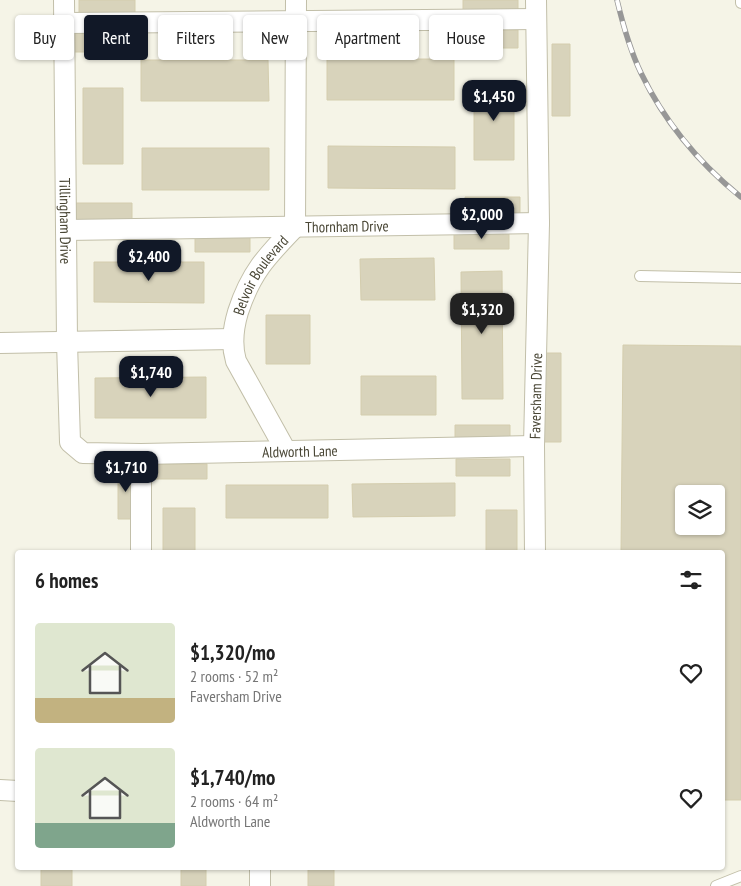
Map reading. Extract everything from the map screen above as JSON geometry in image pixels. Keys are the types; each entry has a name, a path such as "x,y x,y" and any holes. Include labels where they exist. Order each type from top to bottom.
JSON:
{"street":[{"name":"Tillingham Drive","path":"64,0 64,15"},
{"name":"Belvoir Boulevard","path":"296,0 296,15"},
{"path":"307,21 536,9"},
{"name":"Faversham Drive","path":"535,550 534,446 539,223 536,9"},
{"path":"74,23 243,22"},
{"name":"Tillingham Drive","path":"64,60 67,342 70,442"},
{"name":"Belvoir Boulevard","path":"286,452 236,361 233,339 235,323 243,297 253,276 268,256 295,227 296,60"},
{"name":"Thornham Drive","path":"66,230 539,223"},
{"path":"0,343 233,339"},
{"name":"Aldworth Lane","path":"70,442 83,453 141,454 534,446"},
{"path":"141,454 141,550"},
{"path":"0,790 15,791"},
{"path":"260,870 260,886"}],"lane":[{"path":"640,276 741,278"},
{"path":"716,886 741,876"}],"building":[{"path":"79,0 135,0 135,15 84,15 84,18 79,18"},
{"path":"463,0 518,0 518,15 463,15"},
{"path":"503,30 518,30 518,48 503,48"},
{"path":"75,33 84,33 84,52 75,52"},
{"path":"552,44 570,44 570,116 552,116"},
{"path":"141,60 268,60 269,101 141,101"},
{"path":"327,60 454,60 454,100 327,100"},
{"path":"474,84 514,84 514,160 474,160"},
{"path":"83,88 123,88 123,164 83,164"},
{"path":"328,146 455,147 455,189 328,188"},
{"path":"142,148 269,148 269,190 142,190"},
{"path":"465,197 520,197 520,215 465,215"},
{"path":"76,203 132,203 132,220 76,220"},
{"path":"454,231 509,231 509,249 454,249"},
{"path":"195,235 250,235 250,252 195,252"},
{"path":"434,258 435,300 361,300 360,259"},
{"path":"94,262 204,262 204,303 94,302"},
{"path":"502,271 503,399 462,399 461,272"},
{"path":"266,315 310,315 310,364 266,364"},
{"path":"623,345 741,346 741,800 725,800 725,550 621,550"},
{"path":"543,353 561,353 561,442 543,442"},
{"path":"361,376 436,376 436,415 361,415"},
{"path":"206,377 206,418 95,418 95,378"},
{"path":"455,425 510,425 510,443 455,443"},
{"path":"456,459 510,459 510,476 456,476"},
{"path":"155,464 207,464 207,479 155,479"},
{"path":"118,467 135,467 135,519 118,519"},
{"path":"455,483 455,516 353,517 352,484"},
{"path":"226,485 328,485 328,518 226,518"},
{"path":"163,508 195,508 195,550 163,550"},
{"path":"486,510 517,510 517,550 486,550"},
{"path":"41,870 72,870 72,886 41,886"},
{"path":"181,870 206,870 206,886 181,886"},
{"path":"308,870 334,870 334,886 308,886"}],"railway":[{"path":"617,0 633,55 650,91 684,141 711,170 741,197"}]}
